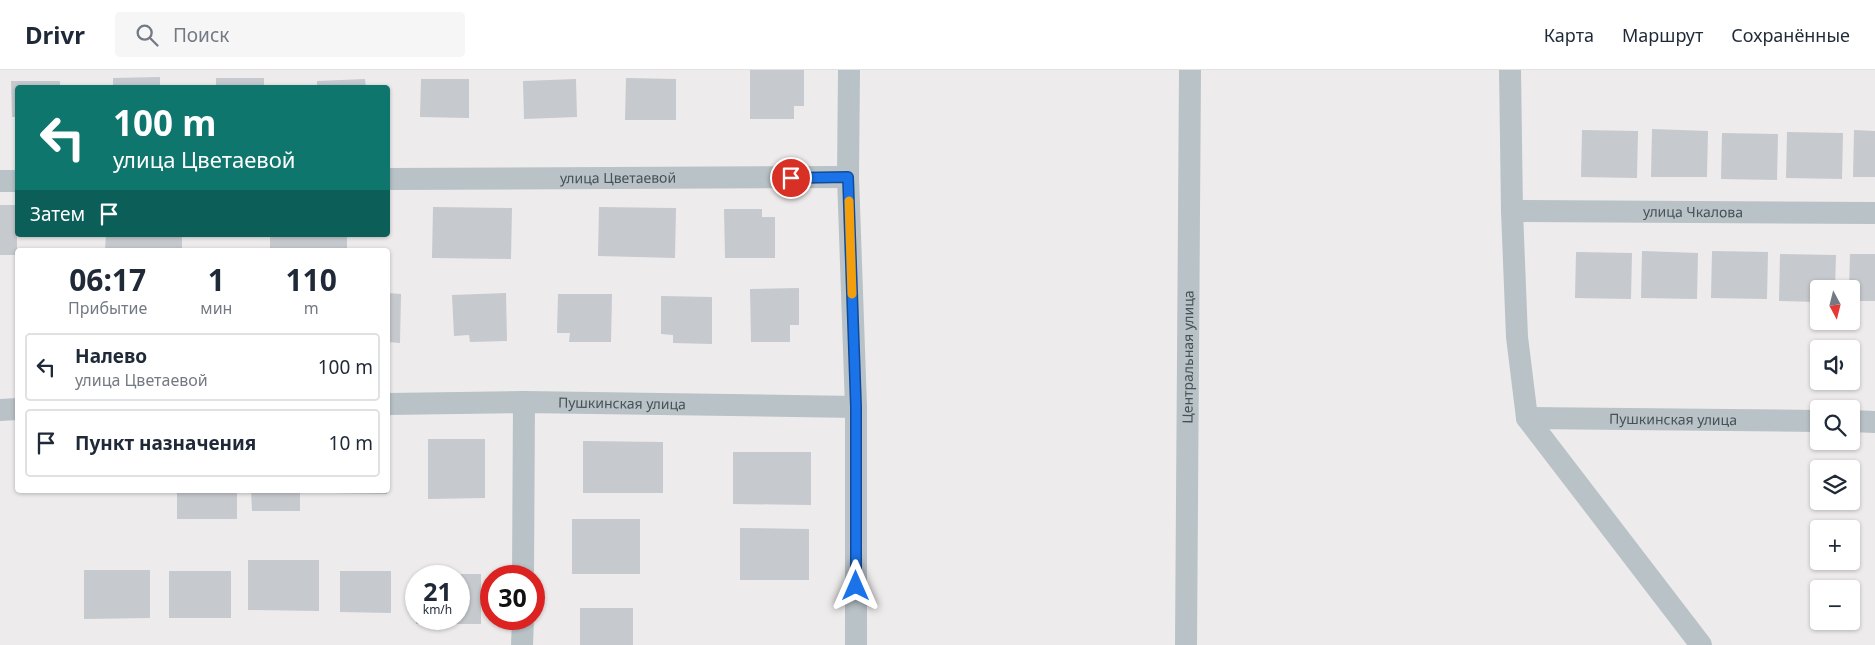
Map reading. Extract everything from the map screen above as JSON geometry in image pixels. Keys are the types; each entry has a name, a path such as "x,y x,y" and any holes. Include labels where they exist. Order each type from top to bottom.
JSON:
{"street":[{"path":"848,70 848,177 856,407 856,645"},
{"name":"Центральная улица","path":"1186,645 1190,70"},
{"path":"1510,70 1512,211 1517,337 1527,418 1701,645"},
{"name":"улица Цветаевой","path":"390,179 848,177"},
{"path":"0,181 15,181"},
{"name":"улица Чкалова","path":"1512,211 1875,213"},
{"path":"523,565 524,402"},
{"name":"Пушкинская улица","path":"390,404 524,402 856,407"},
{"path":"0,410 15,409"},
{"name":"Пушкинская улица","path":"1527,418 1810,421"},
{"path":"1860,421 1875,422"},
{"path":"522,645 523,630"}],"building":[{"path":"750,70 804,70 804,106 794,106 794,119 750,119"},
{"path":"160,77 160,85 113,85 113,78"},
{"path":"216,78 264,78 264,85 216,85"},
{"path":"626,78 676,79 676,120 625,120"},
{"path":"365,79 366,85 317,85 317,81"},
{"path":"421,79 469,79 469,118 420,117"},
{"path":"576,79 577,117 524,119 523,81"},
{"path":"11,81 60,81 60,85 15,85 15,117 12,117"},
{"path":"1652,129 1708,131 1707,177 1651,177"},
{"path":"1582,130 1638,131 1637,178 1581,177"},
{"path":"1854,130 1875,131 1875,177 1853,177"},
{"path":"1787,132 1843,133 1842,179 1786,178"},
{"path":"1722,133 1778,134 1777,180 1721,179"},
{"path":"0,205 15,205 17,248 15,248 15,255 0,255"},
{"path":"433,207 512,208 511,259 432,258"},
{"path":"599,207 676,208 675,258 598,256"},
{"path":"724,209 762,209 762,217 775,217 775,258 725,258"},
{"path":"106,237 182,237 182,248 105,248"},
{"path":"270,237 347,237 347,248 270,248"},
{"path":"1642,251 1698,253 1697,299 1641,298"},
{"path":"1712,251 1768,252 1767,299 1711,298"},
{"path":"1576,252 1632,253 1631,299 1575,298"},
{"path":"1780,254 1836,255 1835,280 1810,280 1810,302 1779,301"},
{"path":"1850,254 1875,254 1875,301 1860,301 1860,280 1849,280"},
{"path":"799,288 799,325 790,325 790,342 751,342 750,289"},
{"path":"390,293 401,294 400,343 390,342"},
{"path":"506,293 507,341 470,342 469,335 454,336 452,295"},
{"path":"558,294 612,294 611,342 569,342 570,333 557,333"},
{"path":"661,296 712,297 712,344 673,343 673,335 661,334"},
{"path":"428,439 485,439 485,498 428,499"},
{"path":"583,441 663,442 663,493 583,493"},
{"path":"733,452 811,452 811,505 733,504"},
{"path":"177,493 237,493 237,519 177,519"},
{"path":"251,493 300,493 300,511 252,511"},
{"path":"334,493 387,493 387,494"},
{"path":"572,519 640,519 640,574 572,574"},
{"path":"740,528 809,529 809,580 740,580"},
{"path":"248,560 319,560 319,611 248,610"},
{"path":"84,570 150,570 150,618 84,619"},
{"path":"169,571 231,571 231,618 169,618"},
{"path":"340,571 391,571 391,613 340,612"},
{"path":"470,574 480,574 480,624 470,624"},
{"path":"580,608 633,608 633,645 580,645"}],"slow traffic":[{"path":"849,201 852,294"}],"route":[{"path":"791,178 848,177 856,407 856,586"}]}
